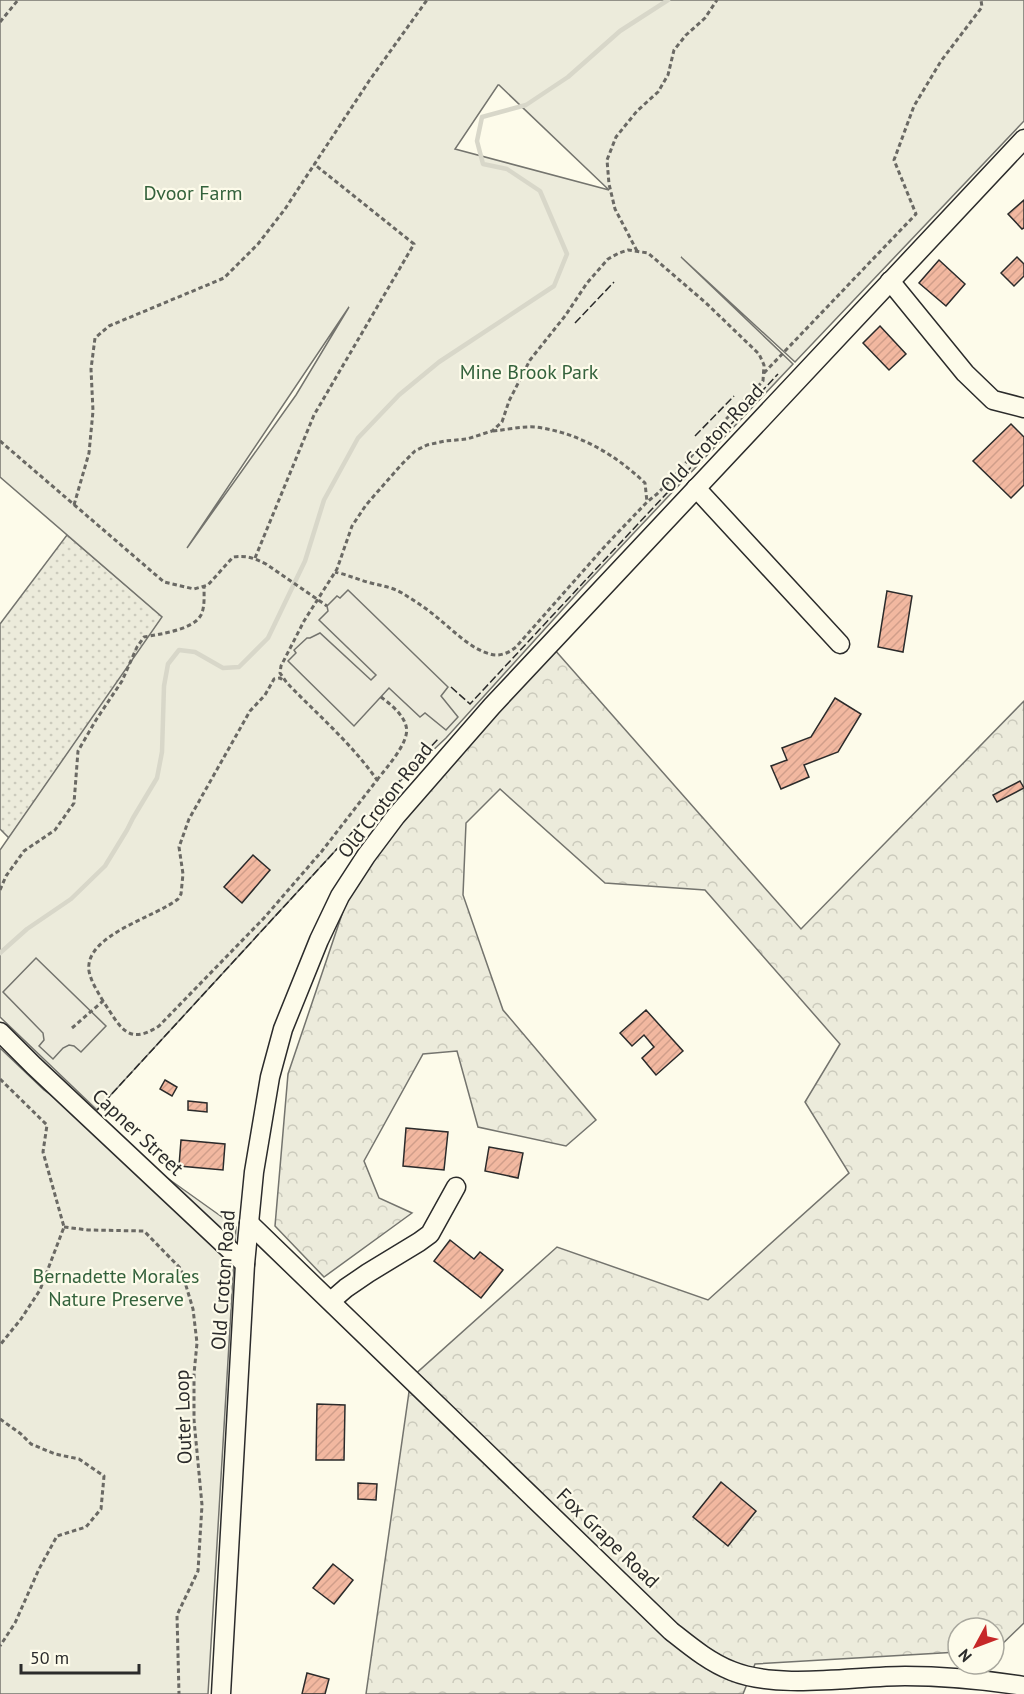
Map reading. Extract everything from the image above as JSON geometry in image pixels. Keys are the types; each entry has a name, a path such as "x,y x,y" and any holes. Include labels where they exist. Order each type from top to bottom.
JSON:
{"street":[{"name":"Old Croton Road","path":"221,1694 245,1264 254,1172 270,1077 283,1029 319,940 340,896 378,840 427,778 492,706 1024,139"},
{"path":"890,281 965,373 993,400 1024,408"},
{"path":"696,488 840,644"},
{"name":"Capner Street","path":"3,1040 34,1066 245,1264"},
{"path":"331,1301 346,1288 430,1234 456,1187"},
{"name":"Fox Grape Road","path":"249,1222 671,1631 714,1662 756,1677 777,1679 906,1676 1024,1686"}],"path":[{"path":"0,22 18,0"},
{"path":"74,505 89,453 93,411 90,369 94,338 109,326 224,278 258,244 285,209 369,81 427,0"},
{"path":"637,251 615,209 609,184 607,160 616,137 637,111 658,92 668,75 674,50 686,35 705,18 717,0"},
{"path":"764,373 916,214 894,160 914,106 941,61 982,7 981,0"},
{"path":"255,558 314,415 414,244 314,164"},
{"path":"335,572 386,585 401,592 467,642 492,655 502,654 516,647 606,545 680,471 698,448 763,381 764,365 759,354 737,332 666,267 648,253 628,250 608,259 587,283 565,316 530,360 509,401 502,422 492,431"},
{"path":"286,683 280,673 281,666 304,621 335,572 352,526 384,483 415,451 427,445 467,439 492,431 533,427 575,436 612,455 637,475 645,483 647,502"},
{"path":"0,441 164,582 194,589 208,585 233,557 244,556 255,558 266,564 327,606"},
{"path":"0,890 6,876 24,851 55,831 74,803 78,751 122,681 144,637 192,624 200,616 204,603 204,586"},
{"path":"377,780 362,761 286,683 280,678 274,679 265,695 250,711 189,819 179,847 183,874 181,894 178,899 107,938 92,955 89,972 96,988 115,1018 131,1035 149,1033 159,1026 264,918 322,851 377,780 406,738 407,727 403,719 381,697"},
{"path":"72,1028 103,1001"},
{"path":"0,1079 47,1125 43,1152 64,1227 40,1290 0,1345"},
{"name":"Outer Loop","path":"64,1227 144,1231 181,1269 194,1309 197,1343 194,1420 202,1506 198,1571 177,1615 179,1694"},
{"path":"0,1419 31,1444 55,1454 79,1459 104,1476 100,1509 86,1527 57,1536 39,1569 15,1623 0,1646"}],"green space":[{"path":"0,0 1024,0 1024,121 795,362 681,257 793,364 582,588 446,738 393,788 97,1110 0,1017 0,850 162,617 0,477","holes":["499,85 609,190 455,149","349,307 296,395 187,548"]},
{"path":"67,535 163,617 9,838 0,829 0,624"},
{"path":"554,649 801,929 1024,701 1024,1623 1006,1640 1006,1616 946,1616 946,1653 755,1664 743,1694 366,1694 411,1378 557,1247 708,1300 849,1173 805,1102 840,1044 705,890 605,883 500,789 466,823 463,895 503,1010 596,1120 566,1146 478,1127 457,1051 423,1054 364,1161 379,1198 412,1213 324,1277 275,1226 288,1074 358,867"},
{"name":"Bernadette Morales Nature Preserve","path":"0,1048 44,1090 236,1227 208,1694 0,1694"}],"shaded area":[{"path":"348,590 448,687 441,696 458,717 446,730 425,713 420,717 389,688 354,726 288,661 296,653 294,650 307,638 320,633 371,680 376,675 319,620 328,611 327,606 337,596 340,598"},
{"path":"36,958 106,1026 81,1052 69,1045 53,1059 39,1046 44,1040 43,1033 3,992"}],"building":[{"path":"1024,200 1024,228 1022,229 1008,214"},
{"path":"1017,257 1024,264 1024,276 1014,286 1001,273"},
{"path":"939,260 965,284 946,306 919,283"},
{"path":"880,326 906,354 889,370 863,343"},
{"path":"1011,424 1024,437 1024,485 1011,498 973,461"},
{"path":"887,591 912,596 903,652 878,647"},
{"path":"835,698 861,714 838,752 804,765 809,777 781,789 771,766 787,760 782,748 811,737"},
{"path":"1020,781 1024,788 997,802 993,795"},
{"path":"253,855 270,870 242,903 224,887"},
{"path":"646,1010 683,1051 656,1075 642,1058 654,1047 644,1035 632,1046 620,1033"},
{"path":"165,1080 177,1087 172,1096 160,1089"},
{"path":"188,1101 207,1103 207,1112 188,1110"},
{"path":"406,1128 448,1132 444,1170 403,1166"},
{"path":"181,1140 225,1144 223,1170 179,1166"},
{"path":"489,1147 523,1153 518,1178 485,1171"},
{"path":"450,1240 474,1259 480,1252 503,1270 481,1298 434,1261"},
{"path":"317,1404 345,1405 344,1460 316,1460"},
{"path":"721,1482 756,1511 728,1546 693,1517"},
{"path":"358,1483 377,1484 376,1500 358,1499"},
{"path":"333,1564 353,1580 334,1604 313,1588"},
{"path":"307,1673 329,1679 325,1694 302,1694"}],"waterway":[{"path":"0,953 27,929 71,899 105,866 127,830 157,778 162,752 164,686 168,664 179,650 195,652 223,668 239,667 268,638 305,561 324,500 358,438 399,395 439,362 554,286 567,254 540,191 507,169 483,164 477,141 482,117 526,105 568,77 620,31 668,0"}],"fence":[{"path":"575,323 614,282"},
{"path":"451,687 470,704 778,374"},
{"path":"695,436 734,396"},
{"path":"97,1110 438,739"}],"park label":[{"name":"Dvoor Farm","path":"193,193"},
{"name":"Mine Brook Park","path":"529,372"}]}
